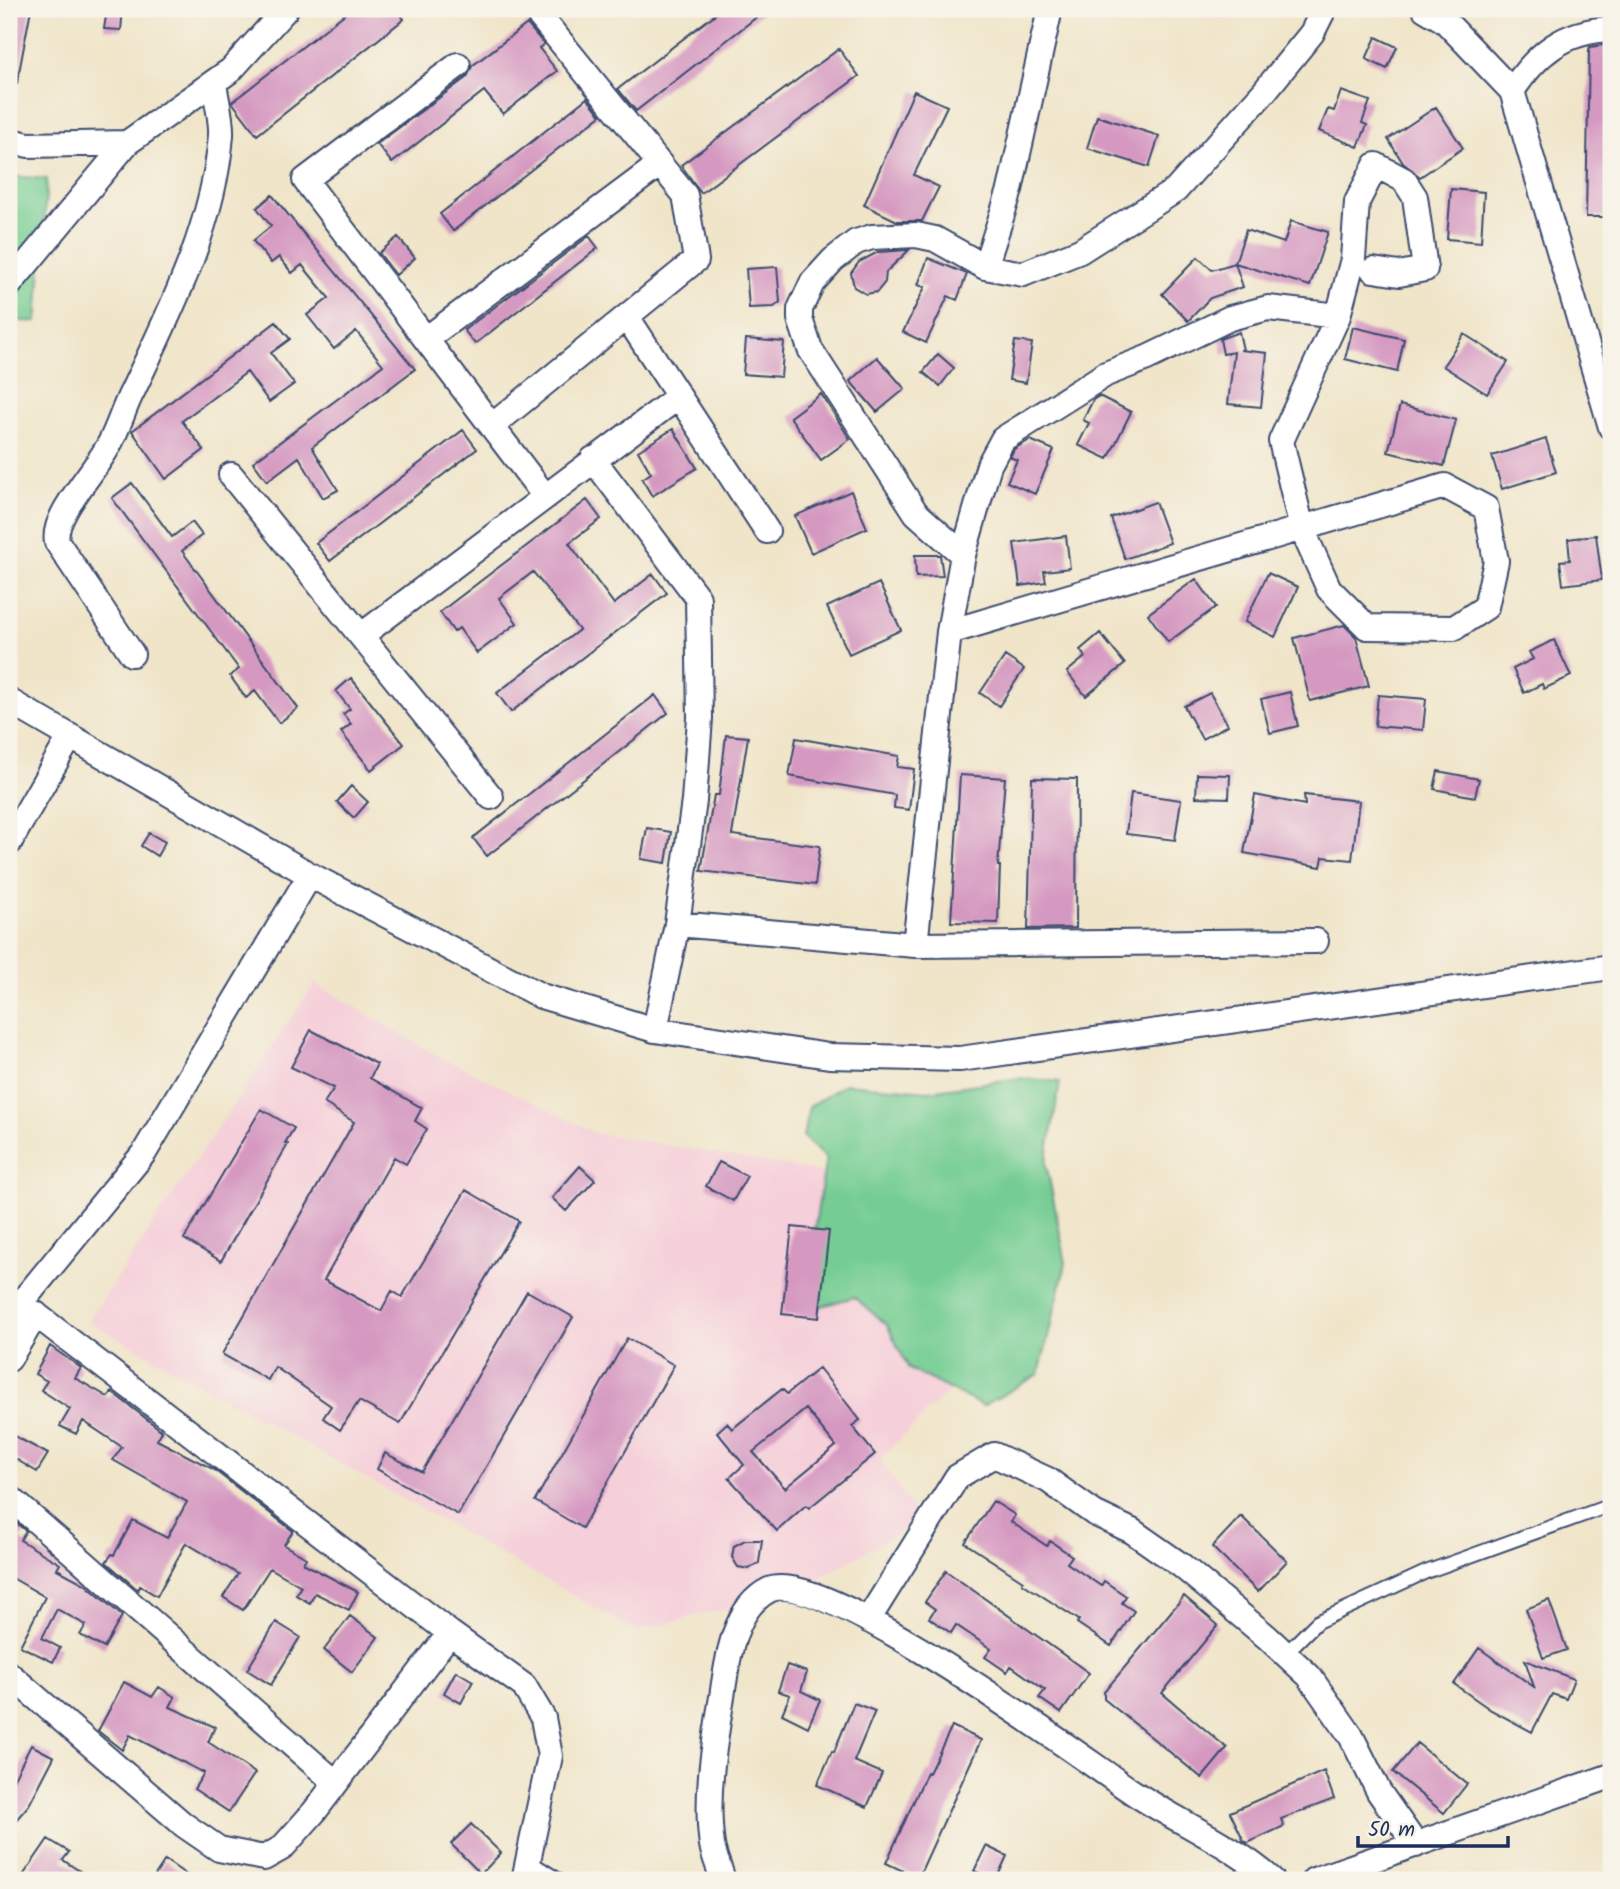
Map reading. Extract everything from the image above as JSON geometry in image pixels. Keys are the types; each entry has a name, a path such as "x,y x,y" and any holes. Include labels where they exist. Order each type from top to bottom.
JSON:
{"street":[{"path":"9,285 127,143 231,70 286,9"},
{"path":"492,426 696,260 685,195 534,9"},
{"path":"985,267 1010,190 1050,9"},
{"path":"964,555 916,513 810,349 800,319 800,310 813,283 833,260 856,242 872,237 916,235 935,239 985,267 1023,274 1080,251 1176,190 1272,82 1312,33 1324,9"},
{"path":"1425,9 1445,21 1512,90 1611,427"},
{"path":"1512,90 1526,69 1547,48 1593,30 1611,29"},
{"path":"458,65 305,180 544,495"},
{"path":"132,654 57,542 54,530 61,513 91,477 111,443 181,291 211,190 221,133 214,83"},
{"path":"9,140 28,145 127,143"},
{"path":"426,339 660,164"},
{"path":"949,632 1302,529 1446,486 1486,508 1496,561 1486,607 1454,628 1367,627 1329,589 1302,529 1281,441 1338,316 1353,259 1357,202 1376,165 1405,180 1415,197 1425,269 1399,274 1373,270"},
{"path":"915,945 949,632 964,555 989,466 1003,439 1106,374 1147,358 1230,318 1268,308 1338,316"},
{"path":"627,317 766,531"},
{"path":"362,635 544,495 678,397"},
{"path":"593,459 698,598 700,718 694,801 677,924 655,1030"},
{"path":"231,475 491,797"},
{"path":"9,701 310,875 541,996 655,1030 829,1056 960,1059 1611,967"},
{"path":"9,843 70,737"},
{"path":"9,1359 22,1310 144,1153 310,875"},
{"path":"677,924 915,945 1316,941"},
{"path":"22,1310 524,1686 543,1718 550,1756 527,1871"},
{"path":"867,1620 957,1477 994,1455 1048,1480 1094,1513 1132,1531 1182,1566 1309,1676 1351,1736 1379,1791 1416,1845"},
{"path":"9,1497 336,1783"},
{"path":"723,1880 712,1845 712,1762 728,1657 748,1606 770,1589 795,1588 826,1599 867,1620 1024,1715 1135,1793 1250,1861 1272,1880"},
{"path":"9,1674 184,1825 219,1849 264,1858 282,1848 336,1783 450,1633"},
{"path":"1314,1880 1611,1776"}],"lane":[{"path":"1285,1654 1317,1622 1426,1572 1611,1505"},
{"path":"527,1871 559,1880"}],"shaded area":[{"path":"315,983 427,1050 596,1133 860,1179 976,1364 880,1459 920,1521 795,1592 636,1631 88,1321"}],"green space":[{"path":"9,176 47,179 37,322 9,320"},
{"path":"1020,1078 1060,1082 1046,1163 1066,1263 1039,1374 983,1406 909,1369 887,1325 854,1297 818,1307 804,1292 826,1159 803,1137 809,1107 845,1084 929,1091"}],"building":[{"path":"9,9 31,9 17,83 9,83"},
{"path":"107,9 123,9 121,30 104,29"},
{"path":"351,9 396,9 404,19 257,135 232,102"},
{"path":"722,9 767,9 636,111 618,89"},
{"path":"527,24 544,44 539,48 557,71 503,114 484,91 392,163 377,144 467,77 472,66"},
{"path":"1376,37 1397,47 1387,69 1366,59"},
{"path":"1611,44 1611,217 1586,217 1589,50 1590,47"},
{"path":"839,49 859,76 701,193 681,165"},
{"path":"914,91 947,106 914,175 939,187 922,221 897,221 864,205"},
{"path":"1341,91 1370,101 1362,123 1367,125 1358,147 1319,131 1328,109 1334,111"},
{"path":"587,98 601,115 453,231 440,214"},
{"path":"1436,107 1463,148 1420,177 1403,163 1388,139"},
{"path":"1097,116 1159,136 1149,167 1087,148"},
{"path":"1451,189 1484,192 1481,242 1447,239"},
{"path":"272,195 415,369 312,447 338,490 323,498 299,457 267,481 253,462 383,365 356,331 334,349 307,315 329,298 302,265 292,273 279,257 271,263 253,241 271,226 257,208"},
{"path":"1291,221 1328,232 1310,286 1235,263 1246,230 1284,243"},
{"path":"589,236 598,248 475,344 464,330"},
{"path":"398,237 415,258 396,275 379,253"},
{"path":"909,250 886,272 885,282 877,292 866,294 854,287 851,273 859,262 878,252"},
{"path":"1198,257 1212,270 1235,263 1243,287 1210,298 1188,321 1162,294"},
{"path":"928,258 967,274 957,300 948,296 926,343 903,332 925,287 918,285"},
{"path":"777,267 780,302 774,307 749,308 746,269"},
{"path":"276,322 290,339 271,353 294,384 269,402 247,372 182,421 204,450 166,479 132,431"},
{"path":"1353,327 1404,339 1397,372 1345,359"},
{"path":"1239,332 1243,350 1240,350 1267,353 1261,407 1228,404 1234,352 1223,354 1220,339"},
{"path":"1464,334 1508,362 1487,394 1443,366"},
{"path":"746,339 784,342 781,377 743,374"},
{"path":"1015,341 1032,343 1026,383 1009,380"},
{"path":"938,354 954,368 940,386 923,372"},
{"path":"877,357 905,389 877,412 850,381"},
{"path":"821,394 850,439 821,460 790,417"},
{"path":"1099,396 1131,412 1108,459 1078,445 1089,423 1083,420 1093,400"},
{"path":"1400,405 1456,420 1444,466 1388,452"},
{"path":"673,429 697,468 652,496 642,479 651,473 638,451"},
{"path":"463,430 477,449 330,561 316,543"},
{"path":"1546,439 1556,472 1502,489 1492,456"},
{"path":"1030,440 1054,450 1035,494 1007,482 1017,460 1010,457 1014,449"},
{"path":"132,483 172,537 192,522 202,535 182,551 298,708 279,723 255,691 246,698 230,676 239,669 112,498"},
{"path":"851,491 867,528 811,553 795,516"},
{"path":"587,500 601,519 569,543 614,604 653,574 667,593 511,712 497,693 579,630 533,572 499,598 517,623 477,653 459,628 454,632 440,612"},
{"path":"1155,502 1170,543 1125,559 1111,518"},
{"path":"1596,535 1602,580 1563,585 1560,561 1570,560 1568,539"},
{"path":"1066,536 1070,568 1044,571 1046,582 1020,586 1014,543"},
{"path":"915,555 940,555 943,576 916,577"},
{"path":"1268,573 1298,587 1275,637 1245,622"},
{"path":"1196,579 1216,607 1168,642 1148,614"},
{"path":"879,583 901,630 849,654 827,607"},
{"path":"1344,625 1356,637 1369,686 1310,701 1294,638"},
{"path":"1100,633 1125,664 1086,696 1067,672 1085,657 1080,650"},
{"path":"1554,640 1571,676 1544,689 1542,684 1524,693 1513,669 1533,659 1529,652"},
{"path":"1005,656 1024,669 999,706 980,693"},
{"path":"351,678 404,744 371,770 341,732 351,724 343,714 350,709 336,691"},
{"path":"1290,692 1298,726 1270,733 1261,699"},
{"path":"1210,693 1228,725 1202,739 1184,706"},
{"path":"655,695 668,713 487,856 473,838"},
{"path":"1378,695 1426,699 1423,730 1375,726"},
{"path":"726,735 748,737 732,835 820,846 815,885 701,871 714,795 719,795"},
{"path":"796,738 899,756 897,767 914,769 909,810 894,808 895,795 789,776"},
{"path":"1438,771 1479,779 1475,797 1434,789"},
{"path":"1197,774 1230,775 1229,798 1196,797"},
{"path":"960,775 1005,778 998,866 998,923 951,922"},
{"path":"1032,778 1077,779 1076,928 1028,929"},
{"path":"351,786 368,802 354,818 337,802"},
{"path":"1131,793 1181,800 1175,840 1126,834"},
{"path":"1255,795 1305,805 1304,795 1359,801 1352,860 1323,857 1321,867 1244,853"},
{"path":"647,828 671,832 666,863 641,859"},
{"path":"149,833 165,842 157,856 141,846"},
{"path":"311,1030 377,1064 370,1078 422,1108 415,1121 427,1129 406,1164 394,1157 324,1280 381,1311 392,1291 402,1297 466,1190 519,1221 400,1424 359,1401 340,1430 323,1418 331,1406 275,1367 268,1380 222,1354 354,1122 324,1103 334,1088 291,1067"},
{"path":"261,1109 294,1128 285,1143 288,1144 221,1261 184,1239"},
{"path":"719,1162 747,1176 733,1201 706,1186"},
{"path":"580,1166 595,1180 566,1211 552,1198"},
{"path":"792,1227 829,1231 819,1318 782,1314"},
{"path":"527,1291 573,1317 458,1515 377,1469 385,1453 422,1472"},
{"path":"627,1338 674,1365 582,1528 535,1501"},
{"path":"50,1346 81,1368 75,1378 108,1397 112,1392 162,1431 157,1440 213,1469 293,1531 284,1545 306,1558 303,1563 358,1592 349,1610 315,1593 310,1603 296,1595 301,1586 270,1568 243,1610 223,1597 238,1574 186,1543 157,1596 140,1586 138,1590 106,1562 114,1555 133,1520 167,1538 187,1502 113,1460 122,1447 83,1421 76,1434 60,1426 70,1409 41,1390 47,1381 35,1374"},
{"path":"819,1368 860,1420 852,1426 875,1454 809,1508 806,1505 777,1531 729,1478 744,1465 717,1432 727,1423 732,1429 782,1389 787,1394","holes":["806,1409 836,1446 785,1488 753,1452"]},
{"path":"9,1433 48,1454 37,1472 9,1455"},
{"path":"993,1501 1015,1515 1011,1522 1047,1546 1050,1541 1072,1556 1067,1563 1101,1586 1104,1581 1126,1596 1122,1603 1134,1611 1111,1646 1077,1623 1079,1620 965,1543"},
{"path":"1241,1516 1287,1561 1258,1592 1212,1547"},
{"path":"9,1517 26,1531 20,1540 60,1564 57,1569 85,1584 122,1616 104,1648 80,1635 86,1625 57,1609 42,1638 60,1648 53,1662 20,1646 45,1597 9,1576"},
{"path":"745,1540 762,1540 759,1563 749,1569 738,1567 732,1557 734,1546"},
{"path":"946,1571 1089,1673 1061,1713 1039,1698 1045,1690 1011,1666 1007,1672 985,1657 991,1649 956,1625 951,1633 929,1618 935,1609 925,1602"},
{"path":"1184,1596 1218,1625 1162,1693 1227,1748 1202,1778 1104,1699 1104,1692"},
{"path":"1549,1600 1567,1650 1543,1658 1526,1609"},
{"path":"350,1616 378,1637 352,1672 324,1650"},
{"path":"276,1622 300,1637 271,1685 247,1670"},
{"path":"1479,1648 1534,1687 1525,1660 1574,1679 1566,1699 1552,1694 1532,1732 1491,1710 1454,1684"},
{"path":"787,1665 807,1672 801,1691 820,1700 808,1727 782,1714 790,1695 778,1691"},
{"path":"456,1671 473,1681 461,1703 444,1693"},
{"path":"124,1682 152,1697 159,1687 175,1697 170,1707 215,1727 208,1742 255,1773 229,1812 194,1789 204,1773 130,1735 122,1750 98,1731"},
{"path":"854,1703 875,1711 854,1761 882,1773 867,1807 817,1785"},
{"path":"952,1726 981,1740 918,1878 886,1863 927,1772 929,1773"},
{"path":"1417,1743 1467,1784 1444,1813 1393,1772"},
{"path":"31,1745 54,1757 29,1805 9,1828 9,1788"},
{"path":"1324,1771 1334,1799 1281,1819 1284,1826 1248,1843 1244,1841 1230,1812"},
{"path":"471,1824 501,1853 481,1874 451,1844"},
{"path":"48,1839 69,1852 63,1860 93,1880 20,1880"},
{"path":"986,1846 1007,1856 996,1880 974,1871"},
{"path":"165,1860 194,1880 152,1880"}]}
